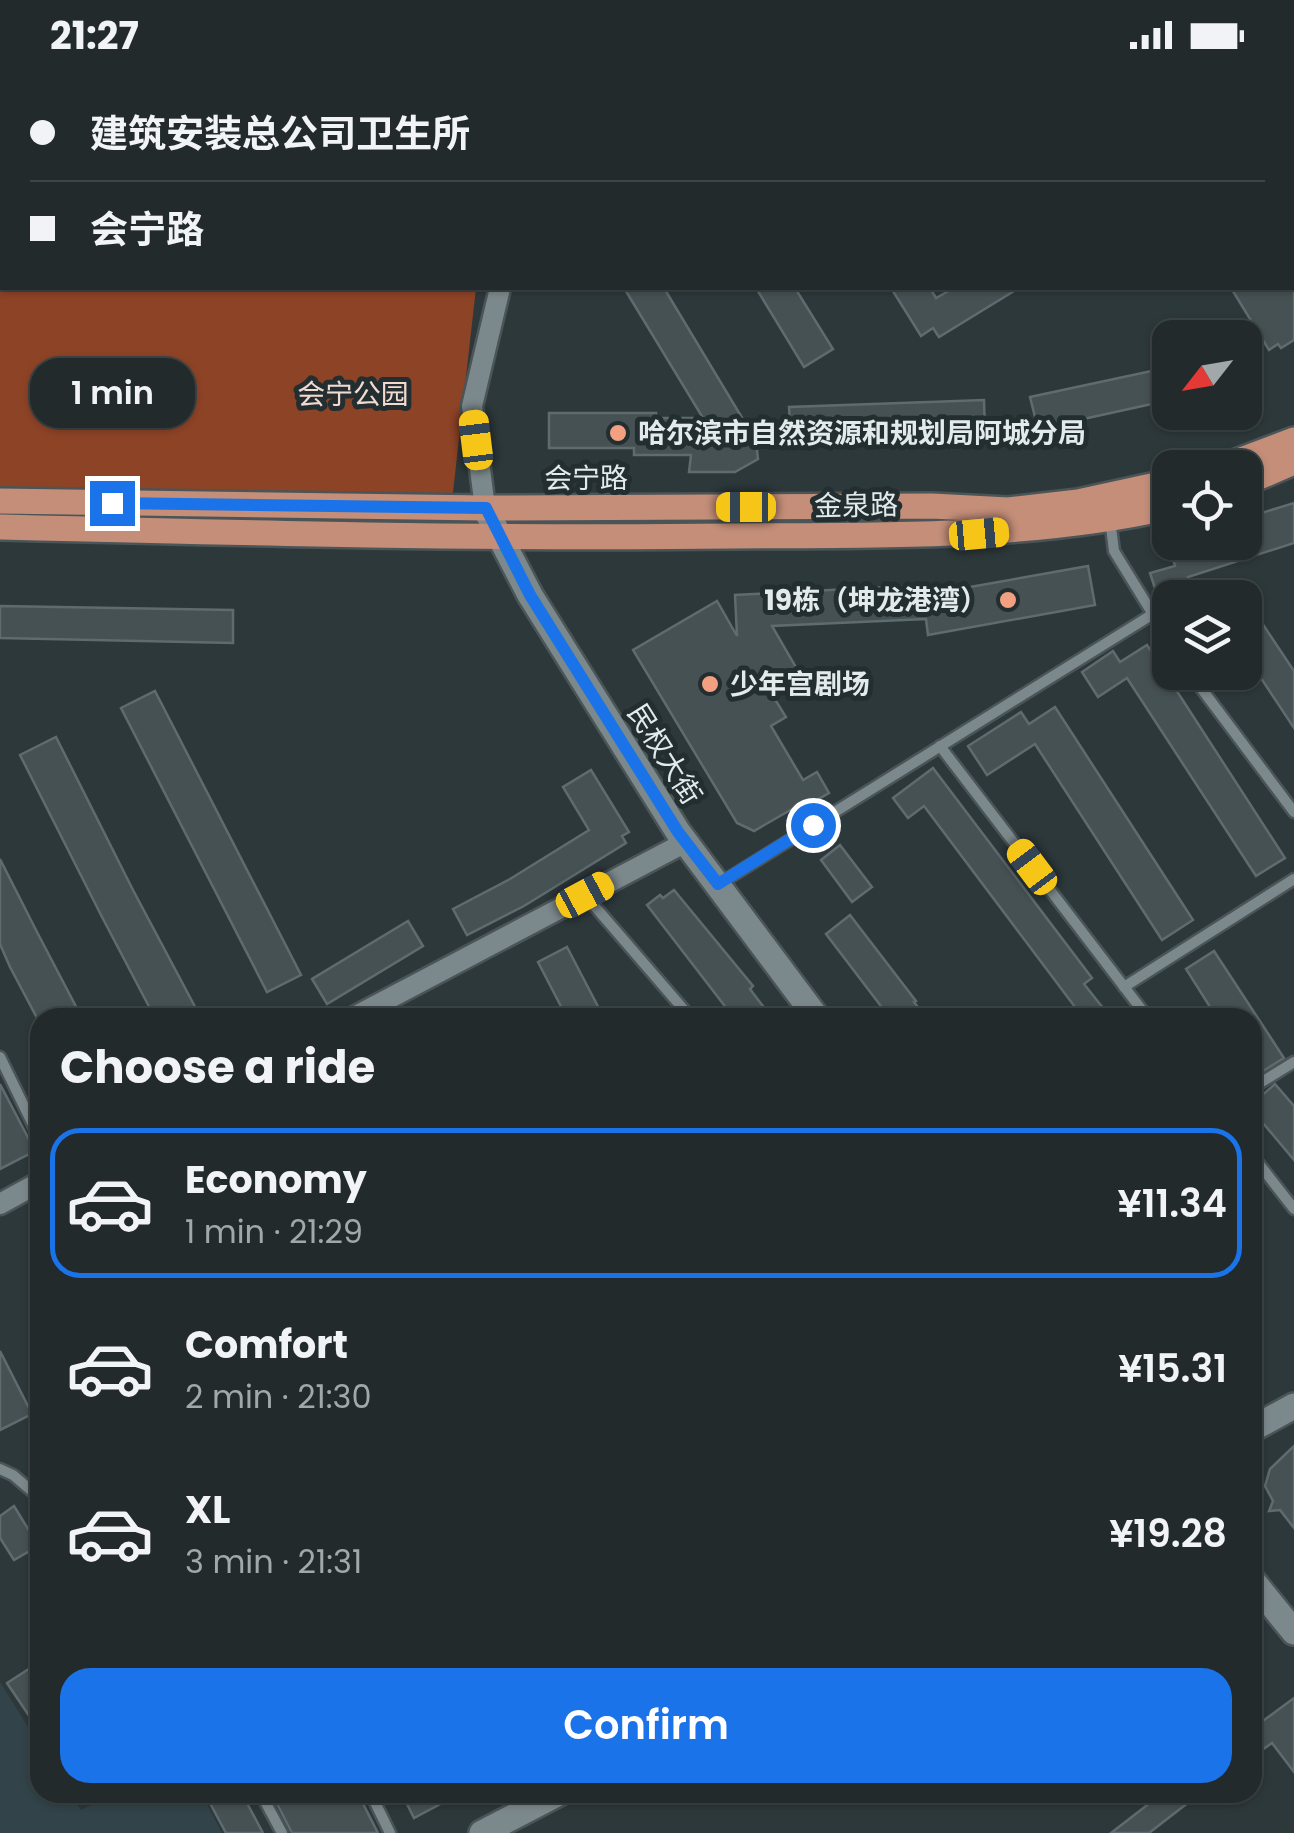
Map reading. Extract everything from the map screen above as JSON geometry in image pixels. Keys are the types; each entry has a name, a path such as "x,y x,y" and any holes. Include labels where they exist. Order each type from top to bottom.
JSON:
{"main road":[{"path":"1262,461 1290,456"},
{"path":"1262,473 1290,456"},
{"name":"会宁路","path":"0,501 486,508 932,506 1008,510 1109,508 1152,490"},
{"name":"金泉路","path":"0,527 501,539 979,534 1109,508 1152,507"}],"street":[{"path":"486,508 472,406 500,290"},
{"name":"民权大街","path":"486,508 530,595 686,842 810,1008"},
{"path":"377,1008 686,842"},
{"path":"0,1204 30,1188"},
{"path":"1262,1424 1294,1406"},
{"path":"1262,1592 1294,1632"},
{"path":"482,1833 540,1803"}],"lane":[{"path":"1109,508 1114,551 1152,612"},
{"path":"718,884 1152,615"},
{"path":"1202,690 1294,812"},
{"path":"940,746 1140,1008"},
{"path":"1124,987 1294,879"},
{"path":"585,895 682,1008"},
{"path":"0,1057 30,1118"},
{"path":"1262,1082 1294,1062"},
{"path":"1262,1168 1294,1210"},
{"path":"0,1469 30,1489"},
{"path":"266,1803 282,1833"},
{"path":"375,1803 390,1833"}],"shaded area":[{"path":"0,1682 30,1730 30,1803 76,1803 81,1810 94,1803 206,1803 222,1833 0,1833"}],"green space":[{"name":"会宁公园","path":"0,290 476,290 452,501 0,488"}],"building":[{"path":"625,290 665,290 756,441 758,459 735,472 689,472 691,455 634,455 634,448 549,448 549,413 656,413 656,418 703,418"},
{"path":"757,290 796,290 833,349 804,367"},
{"path":"892,290 931,290 936,298 950,290 1016,290 939,337 933,328 921,336"},
{"path":"1232,290 1294,290 1294,340 1281,348 1278,344 1269,350 1262,339 1262,320 1251,320"},
{"path":"1152,371 1152,404 1038,429 1030,397"},
{"path":"984,400 985,434 791,441 789,407"},
{"path":"1294,503 1294,543 1262,553 1262,513"},
{"path":"1173,560 1241,560 1188,577 1189,580 1152,580 1150,573 1175,566"},
{"path":"1088,566 1095,605 928,635 926,619 772,626 801,676 771,693 786,717 771,726 803,780 817,772 829,793 808,805 806,801 754,831 737,823 633,650 717,601 737,636 735,595 907,586 908,598"},
{"path":"0,606 233,610 233,643 0,638"},
{"path":"1262,623 1294,671 1294,728 1262,680"},
{"path":"1147,645 1152,653 1152,690 1176,690 1285,858 1256,876 1127,678 1098,697 1082,672 1113,651 1120,662"},
{"path":"155,691 301,975 267,992 121,708"},
{"path":"1055,707 1193,920 1162,940 1035,744 987,775 968,746 1021,712 1029,724"},
{"path":"56,737 196,1008 150,1008 20,755"},
{"path":"933,768 1092,978 1084,984 1103,1008 1074,1008 924,806 908,818 893,798"},
{"path":"591,770 629,832 622,836 626,843 524,906 467,935 453,909 589,830 563,787"},
{"path":"840,845 872,887 852,902 821,860"},
{"path":"0,859 77,1008 32,1008 0,944"},
{"path":"674,890 753,986 750,989 764,1008 726,1008 647,905 660,895 663,898"},
{"path":"850,915 918,1008 882,1008 826,934"},
{"path":"408,921 423,946 327,1004 312,979"},
{"path":"567,947 599,1008 562,1008 538,962"},
{"path":"1214,951 1251,1008 1211,1008 1186,969"},
{"path":"1262,1024 1284,1058 1262,1072"},
{"path":"0,1084 30,1141 30,1154 0,1169"},
{"path":"1275,1084 1294,1106 1294,1160 1262,1122 1262,1095"},
{"path":"0,1351 30,1415 0,1430"},
{"path":"1294,1446 1294,1528 1280,1510 1269,1511 1273,1501 1265,1486 1270,1469"},
{"path":"14,1506 30,1532 30,1555 28,1552 14,1560 0,1538 0,1516"},
{"path":"30,1668 30,1717 7,1683"},
{"path":"1294,1698 1294,1772 1272,1743 1262,1750 1262,1722"},
{"path":"210,1803 247,1803 263,1833 226,1833"},
{"path":"277,1803 363,1803 378,1833 292,1833"},
{"path":"406,1803 442,1803 414,1818"},
{"path":"1150,1803 1188,1803 1149,1833 1111,1833"}],"place":[{"name":"哈尔滨市自然资源和规划局阿城分局","path":"618,433"},
{"name":"19栋（坤龙港湾）","path":"1008,600"},
{"name":"少年宫剧场","path":"710,684"}],"route":[{"path":"112,503 486,508 530,595 678,832 718,884 813,825"}]}
